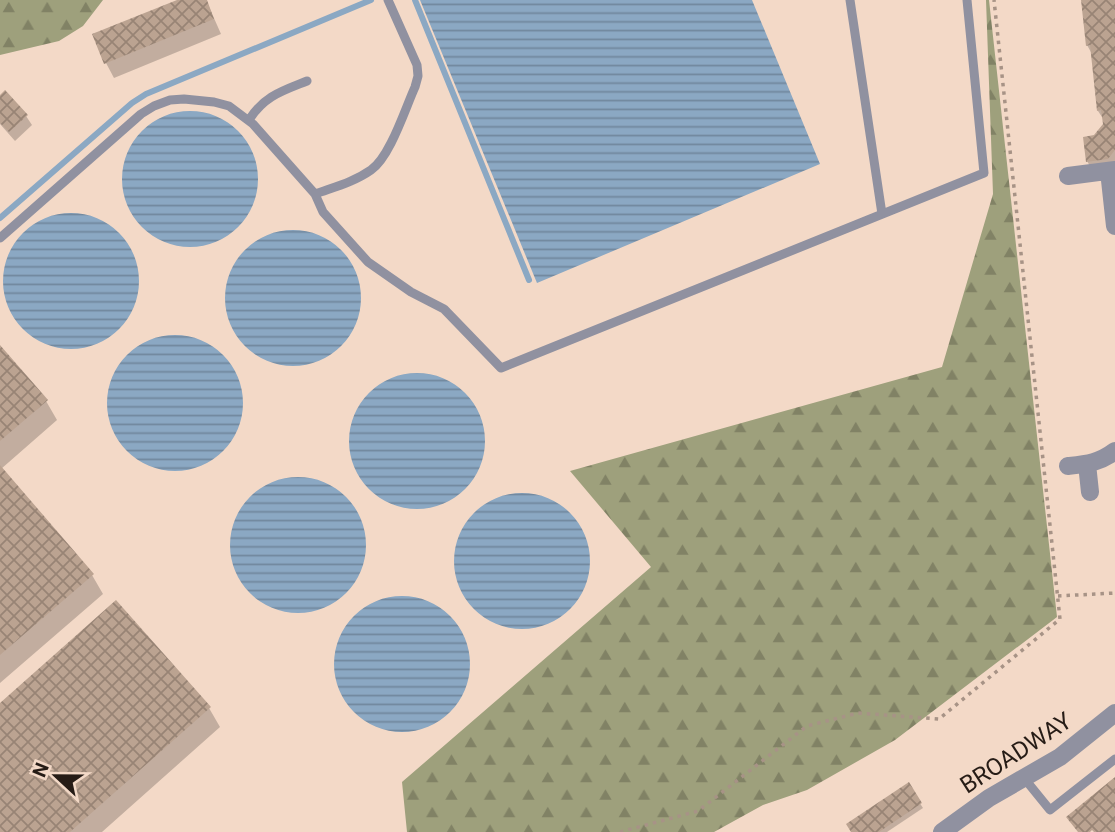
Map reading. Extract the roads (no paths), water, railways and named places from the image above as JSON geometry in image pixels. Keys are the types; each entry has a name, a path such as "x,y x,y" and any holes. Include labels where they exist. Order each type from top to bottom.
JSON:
{"street":[{"path":"1068,176 1112,170 1115,226"},
{"path":"1068,466 1105,459 1115,451"},
{"path":"1087,464 1090,492"},
{"name":"BROADWAY","path":"942,832 989,798 1060,757 1115,713"}],"lane":[{"path":"315,194 352,181 373,169 385,156 415,87 417,65 388,0"},
{"path":"850,0 882,214"},
{"path":"0,237 141,114 170,100 214,102 229,106 249,120 315,194 323,212 369,262 411,292 444,309 501,368 984,173 967,0"},
{"path":"249,120 262,103 274,94 307,81"},
{"path":"1024,778 1050,810 1115,759"}],"water":[{"path":"420,0 752,0 820,164 537,283"},
{"path":"190,111 216,116 238,131 253,153 258,179 253,205 238,227 216,242 190,247 164,242 142,227 127,205 122,179 127,153 142,131 164,116"},
{"path":"71,213 97,218 119,233 134,255 139,281 134,307 119,329 97,344 71,349 45,344 23,329 8,307 3,281 8,255 23,233 45,218"},
{"path":"293,230 319,235 341,250 356,272 361,298 356,324 341,346 319,361 293,366 267,361 245,346 230,324 225,298 230,272 245,250 267,235"},
{"path":"175,335 201,340 223,355 238,377 243,403 238,429 223,451 201,466 175,471 149,466 127,451 112,429 107,403 112,377 127,355 149,340"},
{"path":"417,373 443,378 465,393 480,415 485,441 480,467 465,489 443,504 417,509 391,504 369,489 354,467 349,441 354,415 369,393 391,378"},
{"path":"298,477 324,482 346,497 361,519 366,545 361,571 346,593 324,608 298,613 272,608 250,593 235,571 230,545 235,519 250,497 272,482"},
{"path":"522,493 548,498 570,513 585,535 590,561 585,587 570,609 548,624 522,629 496,624 474,609 459,587 454,561 459,535 474,513 496,498"},
{"path":"402,596 428,601 450,616 465,638 470,664 465,690 450,712 428,727 402,732 376,727 354,712 339,690 334,664 339,638 354,616 376,601"}],"waterway":[{"path":"0,218 132,103 146,94 371,0"},
{"path":"415,0 529,280"}]}
